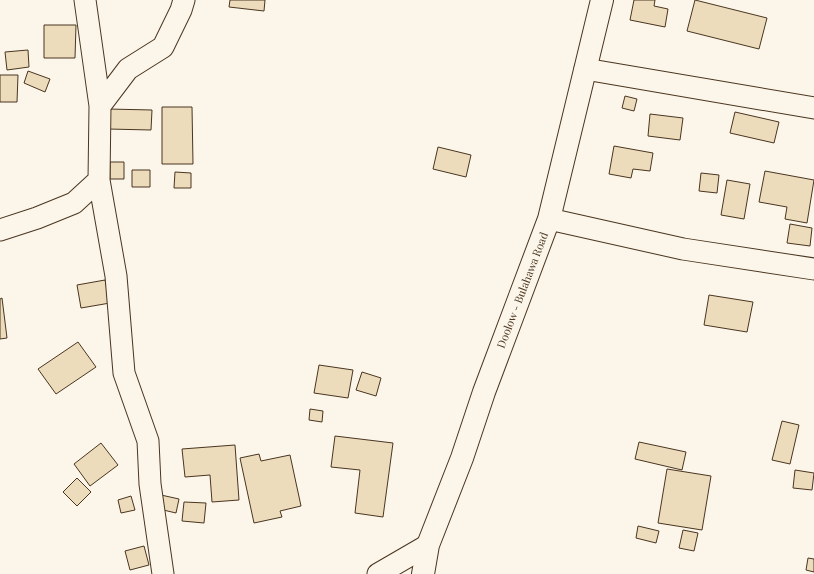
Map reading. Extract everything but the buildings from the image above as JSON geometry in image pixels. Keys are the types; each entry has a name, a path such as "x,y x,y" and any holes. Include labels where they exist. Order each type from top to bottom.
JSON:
{"main road":[{"name":"Doolow - Bulahawa Road","path":"423,574 428,545 462,458 484,392 549,219 602,0"}],"street":[{"path":"85,0 100,106 99,180 116,276 124,373 148,441 150,484 163,574"},
{"path":"100,106 128,69 163,48 181,10 184,0"},
{"path":"585,69 814,108"},
{"path":"0,230 74,204 99,180"},
{"path":"549,219 682,249 814,269"},
{"path":"378,574 428,545"}]}
